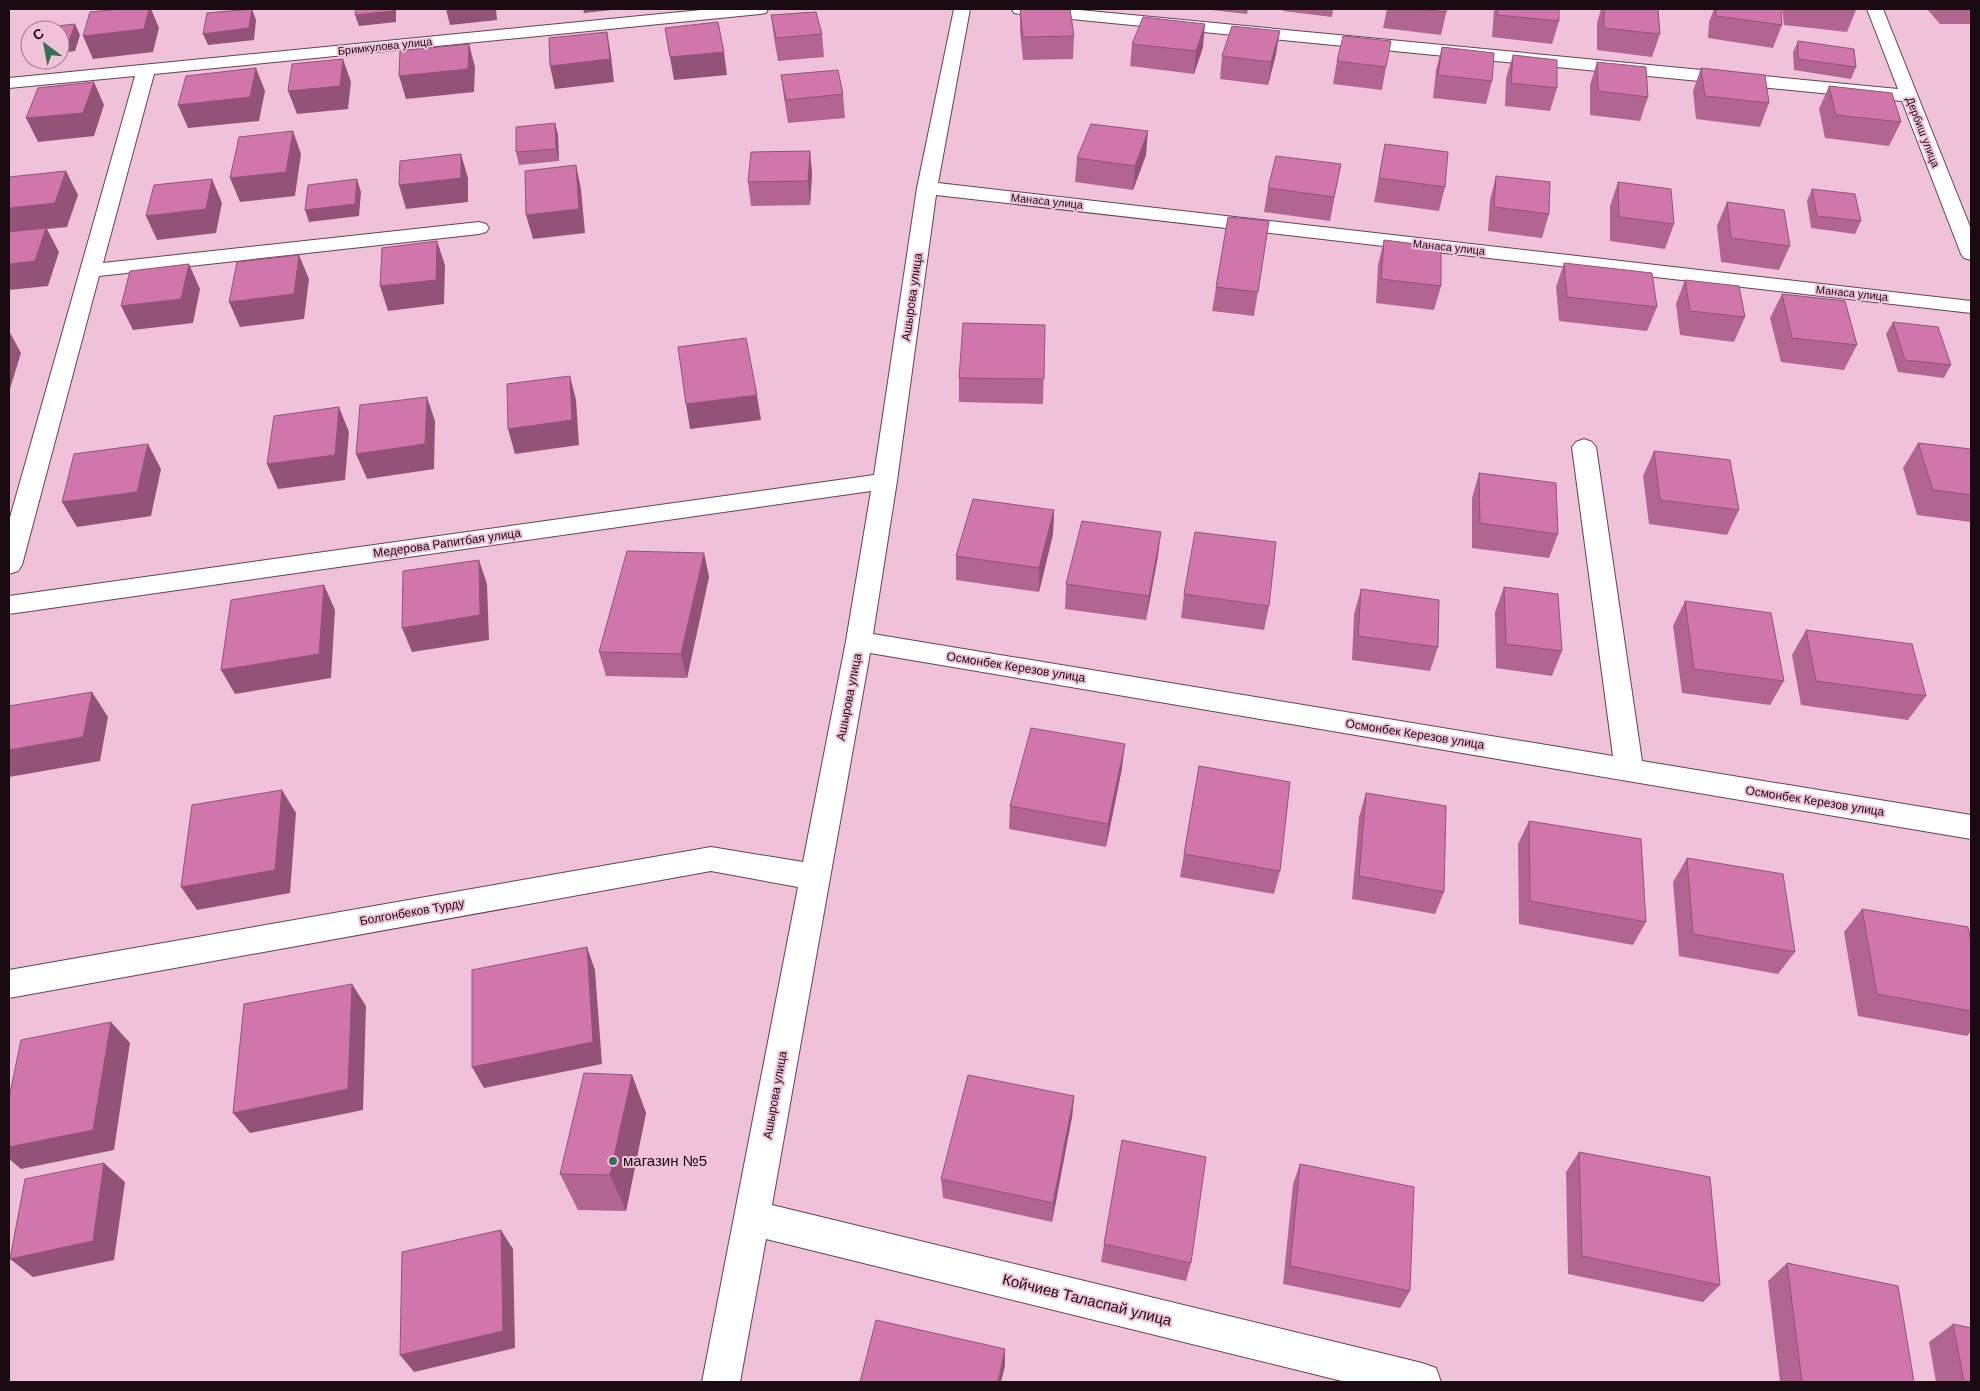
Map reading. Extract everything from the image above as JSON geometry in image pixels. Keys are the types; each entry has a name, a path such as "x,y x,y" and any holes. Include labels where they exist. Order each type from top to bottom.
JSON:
{"street":[{"name":"Бримкулова улица","path":"9,83 146,70 538,23 760,9"},
{"name":"Ашырова улица","path":"722,1382 859,641 885,481 927,188 962,9"},
{"path":"1020,9 1909,96"},
{"name":"Дербиш улица","path":"1875,9 1971,254"},
{"path":"9,565 146,70"},
{"name":"Манаса улица","path":"927,188 1971,306"},
{"path":"90,270 479,228"},
{"path":"1584,447 1629,770"},
{"name":"Медерова Рапитбая улица","path":"9,604 885,481"},
{"name":"Осмонбек Керезов улица","path":"859,641 1971,827"},
{"name":"Болгонбеков Турду","path":"9,984 711,859 815,877"},
{"name":"Койчиев Таласпай улица","path":"753,1218 1422,1382"}],"building":[{"path":"149,9 144,29 83,36 90,12"},
{"path":"252,9 249,28 203,34 207,13"},
{"path":"356,9 393,9 393,11 355,15"},
{"path":"1020,9 1070,9 1074,36 1023,37"},
{"path":"1417,9 1447,9 1446,12"},
{"path":"1498,9 1559,9 1559,21 1497,15"},
{"path":"1604,9 1658,9 1660,34 1604,28"},
{"path":"1716,9 1781,9 1782,25 1716,16"},
{"path":"816,12 822,34 776,38 771,15"},
{"path":"1143,17 1205,24 1196,51 1132,44"},
{"path":"718,22 724,52 670,57 665,28"},
{"path":"75,24 70,39 70,25"},
{"path":"1232,26 1280,31 1271,62 1222,56"},
{"path":"607,32 610,59 550,66 549,38"},
{"path":"1343,36 1391,41 1386,67 1337,61"},
{"path":"1798,41 1854,49 1856,67 1798,59"},
{"path":"469,44 468,69 399,76 400,51"},
{"path":"1442,47 1494,53 1492,81 1438,75"},
{"path":"1513,55 1557,60 1557,88 1511,83"},
{"path":"343,59 340,86 288,91 292,64"},
{"path":"1597,62 1646,67 1648,97 1598,91"},
{"path":"256,68 250,97 178,105 186,76"},
{"path":"1701,68 1765,75 1769,103 1705,96"},
{"path":"838,70 843,94 786,100 781,75"},
{"path":"94,82 83,113 26,118 38,88"},
{"path":"1829,86 1892,93 1901,122 1836,115"},
{"path":"555,123 556,149 516,152 516,127"},
{"path":"1091,124 1148,131 1135,166 1077,158"},
{"path":"293,131 286,172 230,178 239,137"},
{"path":"1385,144 1448,152 1445,187 1379,178"},
{"path":"810,151 808,181 748,182 751,152"},
{"path":"461,154 461,178 399,185 400,161"},
{"path":"1276,156 1341,164 1334,197 1268,188"},
{"path":"576,165 579,209 526,215 525,171"},
{"path":"66,171 55,203 9,208 9,177"},
{"path":"1496,176 1550,182 1549,214 1494,207"},
{"path":"212,179 206,209 146,216 154,185"},
{"path":"357,179 355,204 305,210 308,185"},
{"path":"1618,182 1671,189 1674,224 1619,217"},
{"path":"1812,189 1855,194 1861,221 1817,216"},
{"path":"1727,202 1784,210 1790,246 1731,238"},
{"path":"1228,217 1269,221 1258,292 1216,287"},
{"path":"46,228 35,261 9,264 9,232"},
{"path":"1384,240 1441,247 1441,286 1381,279"},
{"path":"437,241 436,280 380,286 382,248"},
{"path":"299,255 294,294 229,302 237,262"},
{"path":"1564,263 1652,273 1657,307 1567,297"},
{"path":"189,264 181,299 121,306 130,271"},
{"path":"1685,280 1739,286 1745,317 1690,311"},
{"path":"1782,294 1845,301 1857,345 1792,338"},
{"path":"1893,322 1938,327 1951,365 1905,360"},
{"path":"963,323 1045,325 1044,379 959,378"},
{"path":"746,338 757,395 686,404 678,347"},
{"path":"570,376 572,420 508,429 507,384"},
{"path":"427,397 425,444 356,454 360,405"},
{"path":"339,407 335,455 267,464 274,416"},
{"path":"1918,443 1971,449 1971,495 1933,490"},
{"path":"148,444 137,492 62,502 74,454"},
{"path":"1654,451 1730,460 1739,510 1660,500"},
{"path":"1479,473 1556,483 1558,534 1480,523"},
{"path":"973,499 1054,510 1039,568 956,556"},
{"path":"1082,521 1161,532 1149,596 1066,584"},
{"path":"1195,532 1276,542 1269,606 1184,594"},
{"path":"627,551 704,553 681,654 599,652"},
{"path":"479,560 480,615 402,628 403,571"},
{"path":"324,585 319,654 221,670 231,600"},
{"path":"1504,587 1558,594 1562,651 1506,644"},
{"path":"1361,589 1439,600 1438,647 1358,636"},
{"path":"1685,601 1771,613 1784,681 1694,669"},
{"path":"1806,630 1912,644 1926,696 1816,681"},
{"path":"92,692 83,737 9,750 9,706"},
{"path":"1031,728 1125,744 1108,824 1010,806"},
{"path":"1199,766 1290,782 1280,871 1184,854"},
{"path":"282,790 275,870 181,887 192,805"},
{"path":"1366,793 1446,806 1444,892 1359,876"},
{"path":"1529,821 1641,839 1646,922 1530,901"},
{"path":"1687,858 1783,874 1795,952 1693,934"},
{"path":"1862,909 1968,927 1971,942 1971,1011 1877,994"},
{"path":"587,947 593,1042 472,1067 472,970"},
{"path":"352,984 348,1089 233,1113 244,1004"},
{"path":"111,1022 93,1130 9,1147 9,1098 21,1040"},
{"path":"584,1073 632,1075 610,1175 560,1174"},
{"path":"968,1075 1074,1096 1053,1203 941,1179"},
{"path":"1122,1140 1206,1157 1191,1263 1104,1244"},
{"path":"1579,1152 1710,1177 1720,1285 1582,1256"},
{"path":"104,1163 93,1241 10,1259 25,1179"},
{"path":"1300,1164 1414,1187 1410,1291 1290,1266"},
{"path":"501,1230 503,1331 400,1355 402,1252"},
{"path":"1787,1263 1898,1286 1914,1382 1802,1382"},
{"path":"876,1320 1005,1349 998,1382 860,1382"},
{"path":"1953,1324 1971,1328 1971,1382 1964,1382"}],"place":[{"name":"магазин №5","path":"613,1161"}]}
